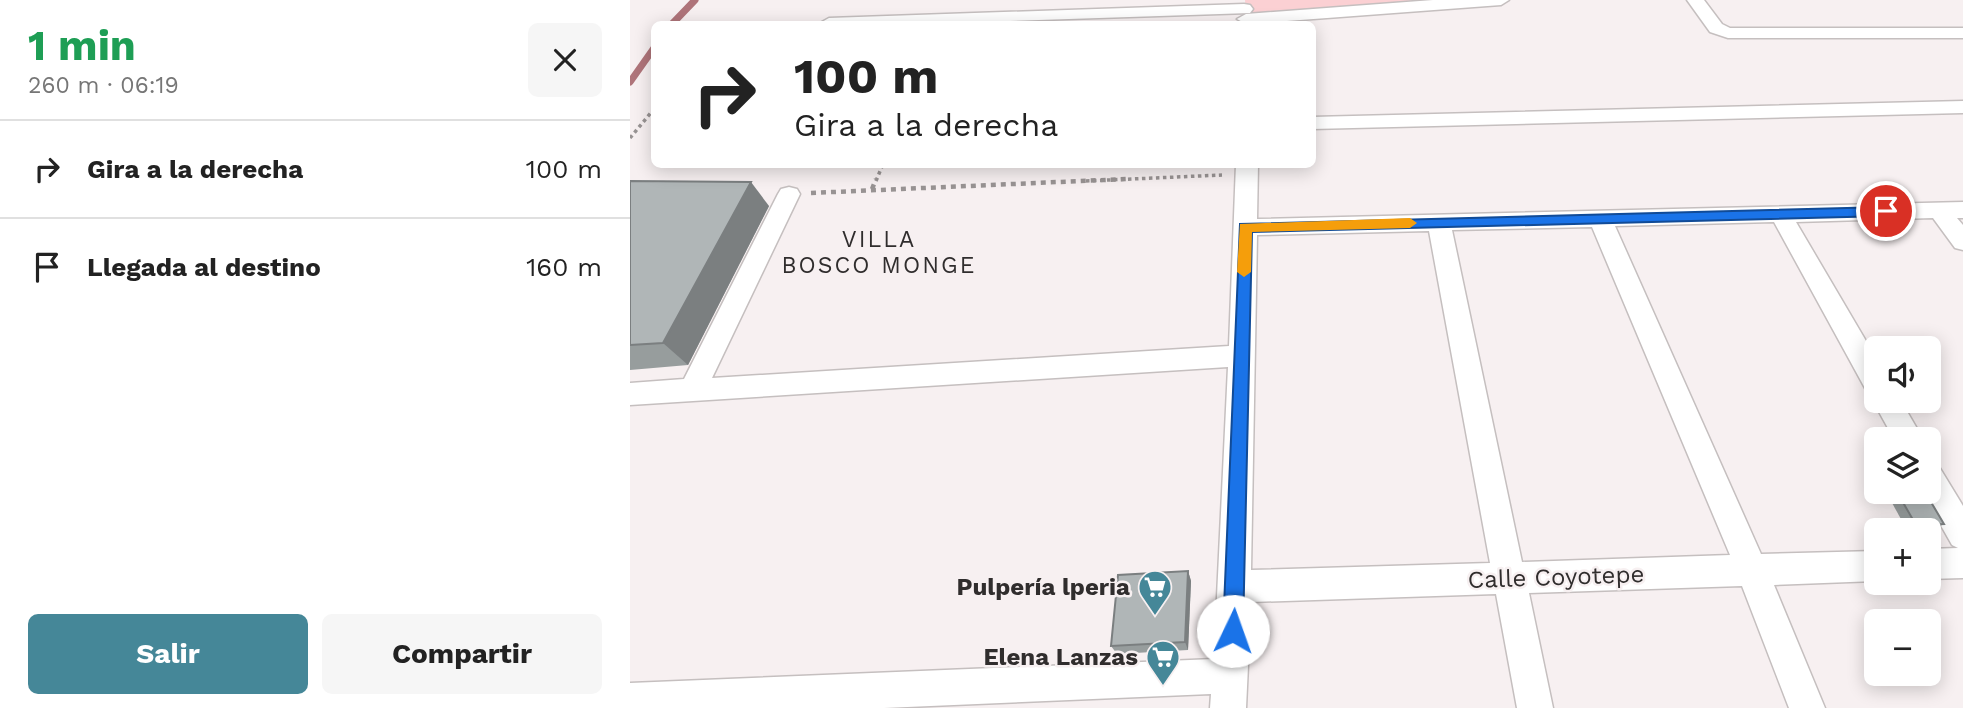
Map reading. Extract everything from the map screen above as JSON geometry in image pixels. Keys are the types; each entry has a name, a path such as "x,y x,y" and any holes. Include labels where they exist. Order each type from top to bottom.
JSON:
{"street":[{"path":"1245,13 1265,0"},
{"path":"876,21 1041,14 1245,13 1501,0"},
{"path":"1695,0 1716,28 1728,33 1963,33"},
{"path":"1316,123 1963,107"},
{"path":"630,701 1229,692 1236,587 1247,169"},
{"path":"691,392 789,194 763,195"},
{"path":"1938,210 1963,242"},
{"path":"1245,227 1963,210"},
{"path":"1780,213 1864,361"},
{"path":"1600,218 1752,570 1807,708"},
{"path":"1439,222 1535,708"},
{"path":"630,394 1242,356"},
{"path":"1941,497 1963,535"},
{"path":"1941,564 1963,563"},
{"name":"Calle Coyotepe","path":"1236,587 1864,566"}],"path":[{"path":"630,138 651,114"},
{"path":"872,189 881,168"},
{"path":"789,194 1247,169"}],"shaded area":[{"path":"1245,0 1501,0 1246,19"}],"building":[{"path":"630,181 751,182 663,343 630,345"},
{"path":"1904,504 1932,504 1940,518 1912,518"},
{"name":"Pulpería lperia","path":"1188,571 1185,642 1111,646 1118,575"}],"waterway":[{"path":"675,21 695,0"},
{"path":"630,82 651,52"}],"slow traffic":[{"path":"1244,272 1245,227 1410,223"}],"place":[{"name":"Pulpería lperia","path":"1155,617"},
{"name":"Elena Lanzas","path":"1163,687"}],"district":[{"name":"VILLA BOSCO MONGE","path":"879,252"}],"route":[{"path":"1233,631 1245,227 1886,211"}]}
